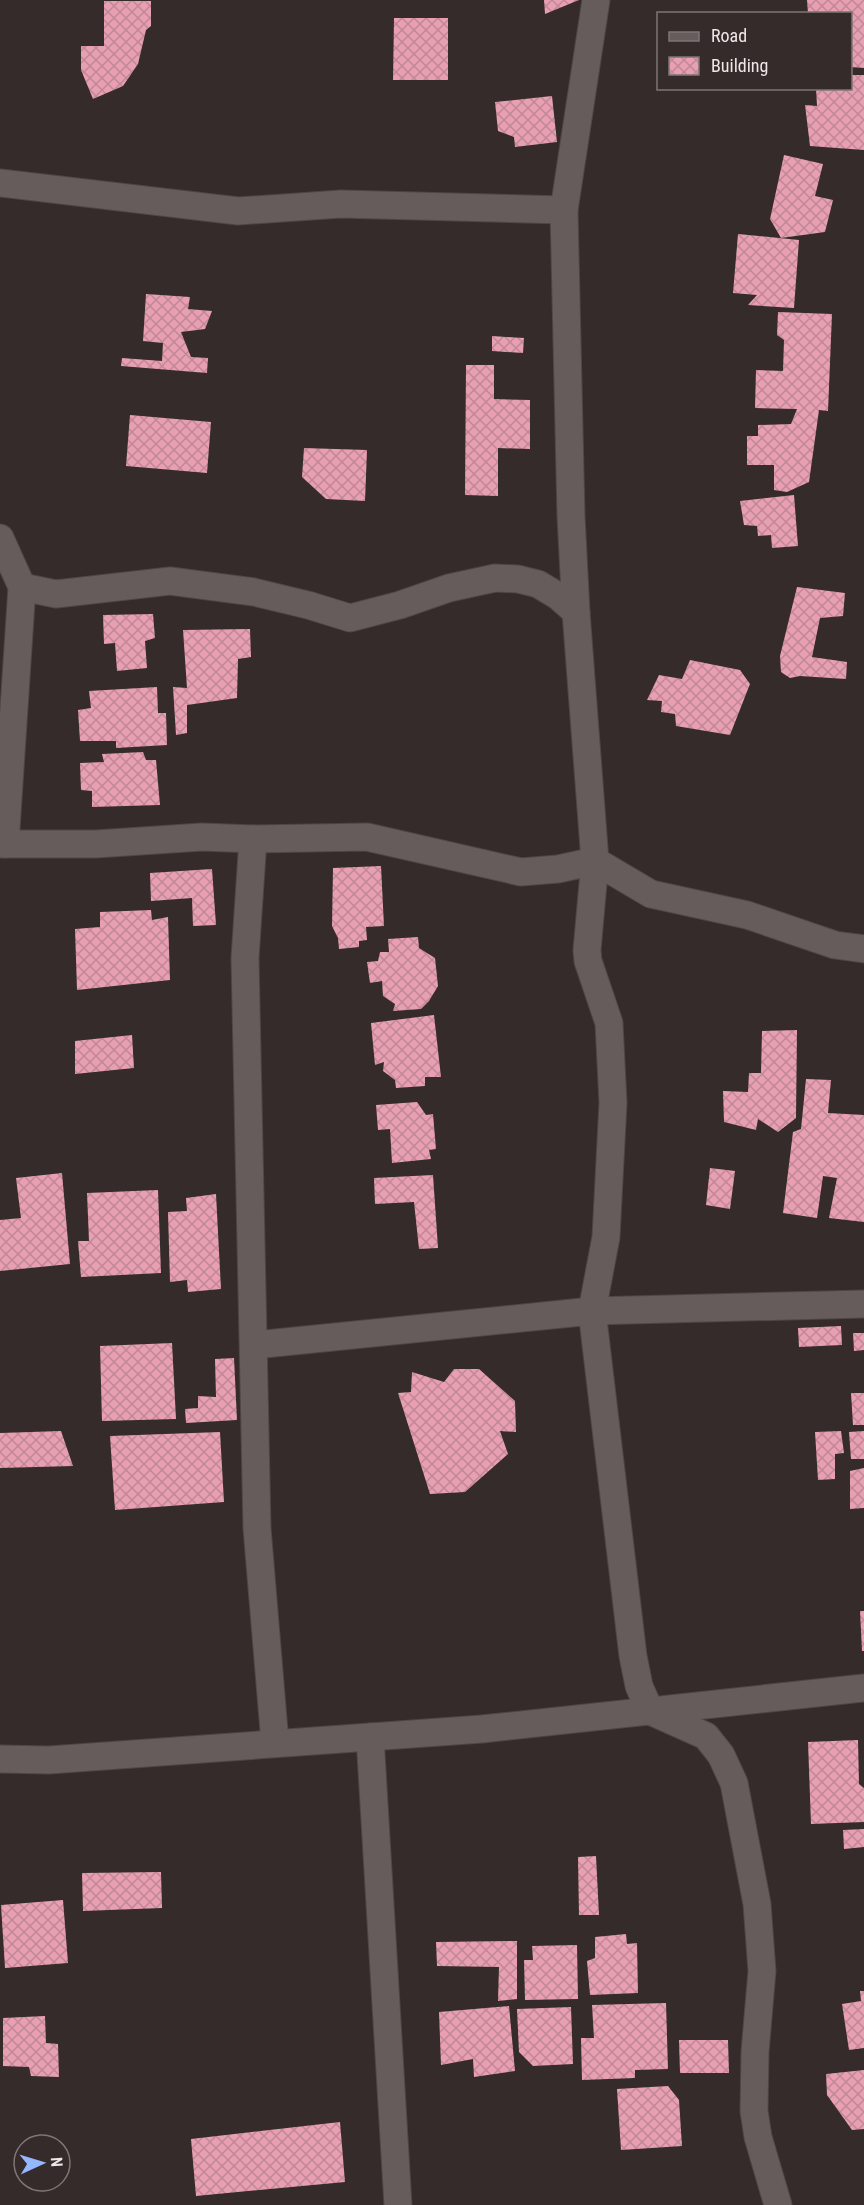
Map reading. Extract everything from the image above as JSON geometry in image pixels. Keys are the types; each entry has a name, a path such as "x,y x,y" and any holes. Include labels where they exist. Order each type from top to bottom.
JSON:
{"street":[{"path":"596,0 564,210 571,516 595,861 587,951 588,961 609,1023 613,1103 606,1237 592,1311 633,1656 639,1686 650,1711 706,1736 721,1755 734,1783 757,1904 762,1971 755,2052 754,2111 758,2137 778,2205"},
{"path":"0,183 238,211 341,204 564,210"},
{"path":"0,538 22,587 2,844 96,844 202,837 253,839 367,837 521,872 558,869 595,861 651,894 747,915 835,945 864,949"},
{"path":"22,587 56,594 170,581 254,592 308,604 350,618 400,605 449,588 495,578 518,579 538,584 558,596 576,612"},
{"path":"253,839 245,958 257,1528 275,1743"},
{"path":"254,1345 592,1311 864,1304"},
{"path":"0,1759 49,1760 482,1729 864,1688"},
{"path":"370,1737 399,2205"}],"building":[{"path":"544,0 579,0 545,14"},
{"path":"807,0 864,0 864,68 852,67 852,12 808,12"},
{"path":"104,1 151,1 151,26 146,30 138,64 123,86 93,99 81,70 81,46 104,46"},
{"path":"394,18 448,18 448,80 393,80"},
{"path":"852,75 864,75 864,150 810,146 805,105 817,106 816,90 852,90"},
{"path":"552,96 557,142 515,147 514,137 498,131 495,102"},
{"path":"784,155 823,164 815,196 833,200 825,232 781,238 770,219"},
{"path":"738,234 799,240 794,308 748,305 757,295 733,293"},
{"path":"146,294 190,297 188,309 212,311 205,329 181,332 191,357 208,358 207,373 121,366 122,358 162,361 163,343 143,341"},
{"path":"778,312 832,314 828,411 819,410 809,482 787,492 774,490 774,465 747,465 747,436 758,436 758,425 791,424 797,409 755,408 756,370 783,371 784,340 777,335"},
{"path":"492,336 524,338 523,353 492,351"},
{"path":"466,365 494,365 494,399 530,400 530,449 498,448 498,496 465,495"},
{"path":"130,415 211,422 207,473 126,466"},
{"path":"304,448 367,450 365,501 326,499 302,477"},
{"path":"794,495 798,546 772,548 771,535 758,536 757,526 744,525 740,501"},
{"path":"797,587 845,593 843,616 820,618 812,657 847,662 846,679 800,676 790,678 781,672 780,656"},
{"path":"153,614 155,638 145,641 147,668 117,671 115,643 104,644 103,615"},
{"path":"250,629 251,657 238,659 237,698 187,705 187,733 176,735 173,687 187,688 183,630"},
{"path":"690,660 740,670 750,684 730,735 676,726 675,714 661,712 662,701 647,700 659,675 682,679"},
{"path":"157,687 158,713 166,713 167,745 116,748 116,741 80,741 78,710 91,708 89,691"},
{"path":"143,752 146,760 156,760 160,805 92,807 92,791 81,790 80,763 104,762 102,754"},
{"path":"381,866 384,926 366,927 367,940 359,941 359,947 339,949 338,938 332,926 333,868"},
{"path":"212,869 216,925 193,926 192,898 151,901 150,873"},
{"path":"151,910 152,920 168,917 170,980 77,990 75,929 100,927 100,912"},
{"path":"418,937 419,948 435,958 438,986 421,1009 393,1011 395,1004 383,996 382,981 370,983 367,962 378,961 380,952 389,952 388,939"},
{"path":"434,1015 441,1077 425,1077 425,1086 396,1088 395,1080 383,1071 384,1062 375,1065 371,1023"},
{"path":"797,1030 796,1118 778,1132 758,1119 756,1130 724,1122 723,1091 748,1092 749,1073 761,1073 762,1031"},
{"path":"132,1035 134,1068 75,1074 75,1041"},
{"path":"806,1079 831,1080 828,1113 864,1115 864,1222 829,1218 837,1178 823,1176 817,1218 783,1213 793,1132 801,1129"},
{"path":"417,1102 426,1115 433,1114 436,1149 429,1150 431,1159 392,1163 390,1129 378,1130 376,1105"},
{"path":"710,1168 735,1171 730,1209 706,1205"},
{"path":"62,1173 70,1264 0,1271 0,1220 21,1218 16,1178"},
{"path":"433,1175 438,1248 419,1249 414,1202 375,1204 374,1178"},
{"path":"158,1190 161,1273 81,1277 78,1241 89,1241 87,1193"},
{"path":"216,1194 221,1289 188,1292 187,1280 170,1282 168,1212 187,1211 186,1198"},
{"path":"841,1326 842,1345 799,1347 798,1328"},
{"path":"853,1333 864,1333 864,1350 854,1351"},
{"path":"172,1343 176,1419 102,1421 100,1346"},
{"path":"234,1358 237,1420 186,1423 185,1409 198,1408 198,1396 216,1397 215,1359"},
{"path":"454,1369 479,1369 515,1401 516,1432 500,1431 508,1454 465,1492 430,1494 398,1393 411,1392 412,1372 444,1382"},
{"path":"851,1393 864,1393 864,1425 853,1425"},
{"path":"61,1431 73,1466 0,1468 0,1433"},
{"path":"841,1431 844,1453 835,1454 835,1479 818,1480 815,1432"},
{"path":"864,1431 864,1459 851,1459 849,1432"},
{"path":"220,1432 224,1502 115,1510 110,1436"},
{"path":"864,1468 864,1508 850,1509 850,1471"},
{"path":"860,1611 864,1611 864,1651 862,1651"},
{"path":"858,1740 859,1784 864,1788 864,1822 811,1824 808,1742"},
{"path":"864,1829 864,1847 844,1849 843,1830"},
{"path":"596,1856 599,1915 579,1915 578,1857"},
{"path":"161,1872 162,1908 83,1911 82,1873"},
{"path":"63,1900 68,1963 5,1968 1,1905"},
{"path":"626,1934 627,1944 637,1943 638,1993 590,1995 587,1961 595,1958 595,1937"},
{"path":"517,1941 517,1999 498,2001 499,1967 437,1966 436,1942"},
{"path":"577,1945 578,1999 525,2000 524,1960 533,1960 532,1946"},
{"path":"860,1991 864,1991 864,2048 849,2050 842,2004 861,2001"},
{"path":"666,2003 668,2069 635,2070 635,2078 582,2080 581,2038 594,2038 592,2005"},
{"path":"509,2006 515,2071 474,2077 473,2059 441,2065 439,2012"},
{"path":"571,2007 573,2064 533,2066 519,2052 517,2009"},
{"path":"45,2016 46,2043 58,2044 59,2077 31,2076 29,2067 3,2066 3,2018"},
{"path":"679,2040 728,2040 729,2073 680,2073"},
{"path":"864,2070 864,2129 852,2130 827,2095 826,2074"},
{"path":"668,2086 679,2100 682,2146 621,2150 617,2089"},
{"path":"340,2122 345,2182 196,2196 191,2139"}]}
